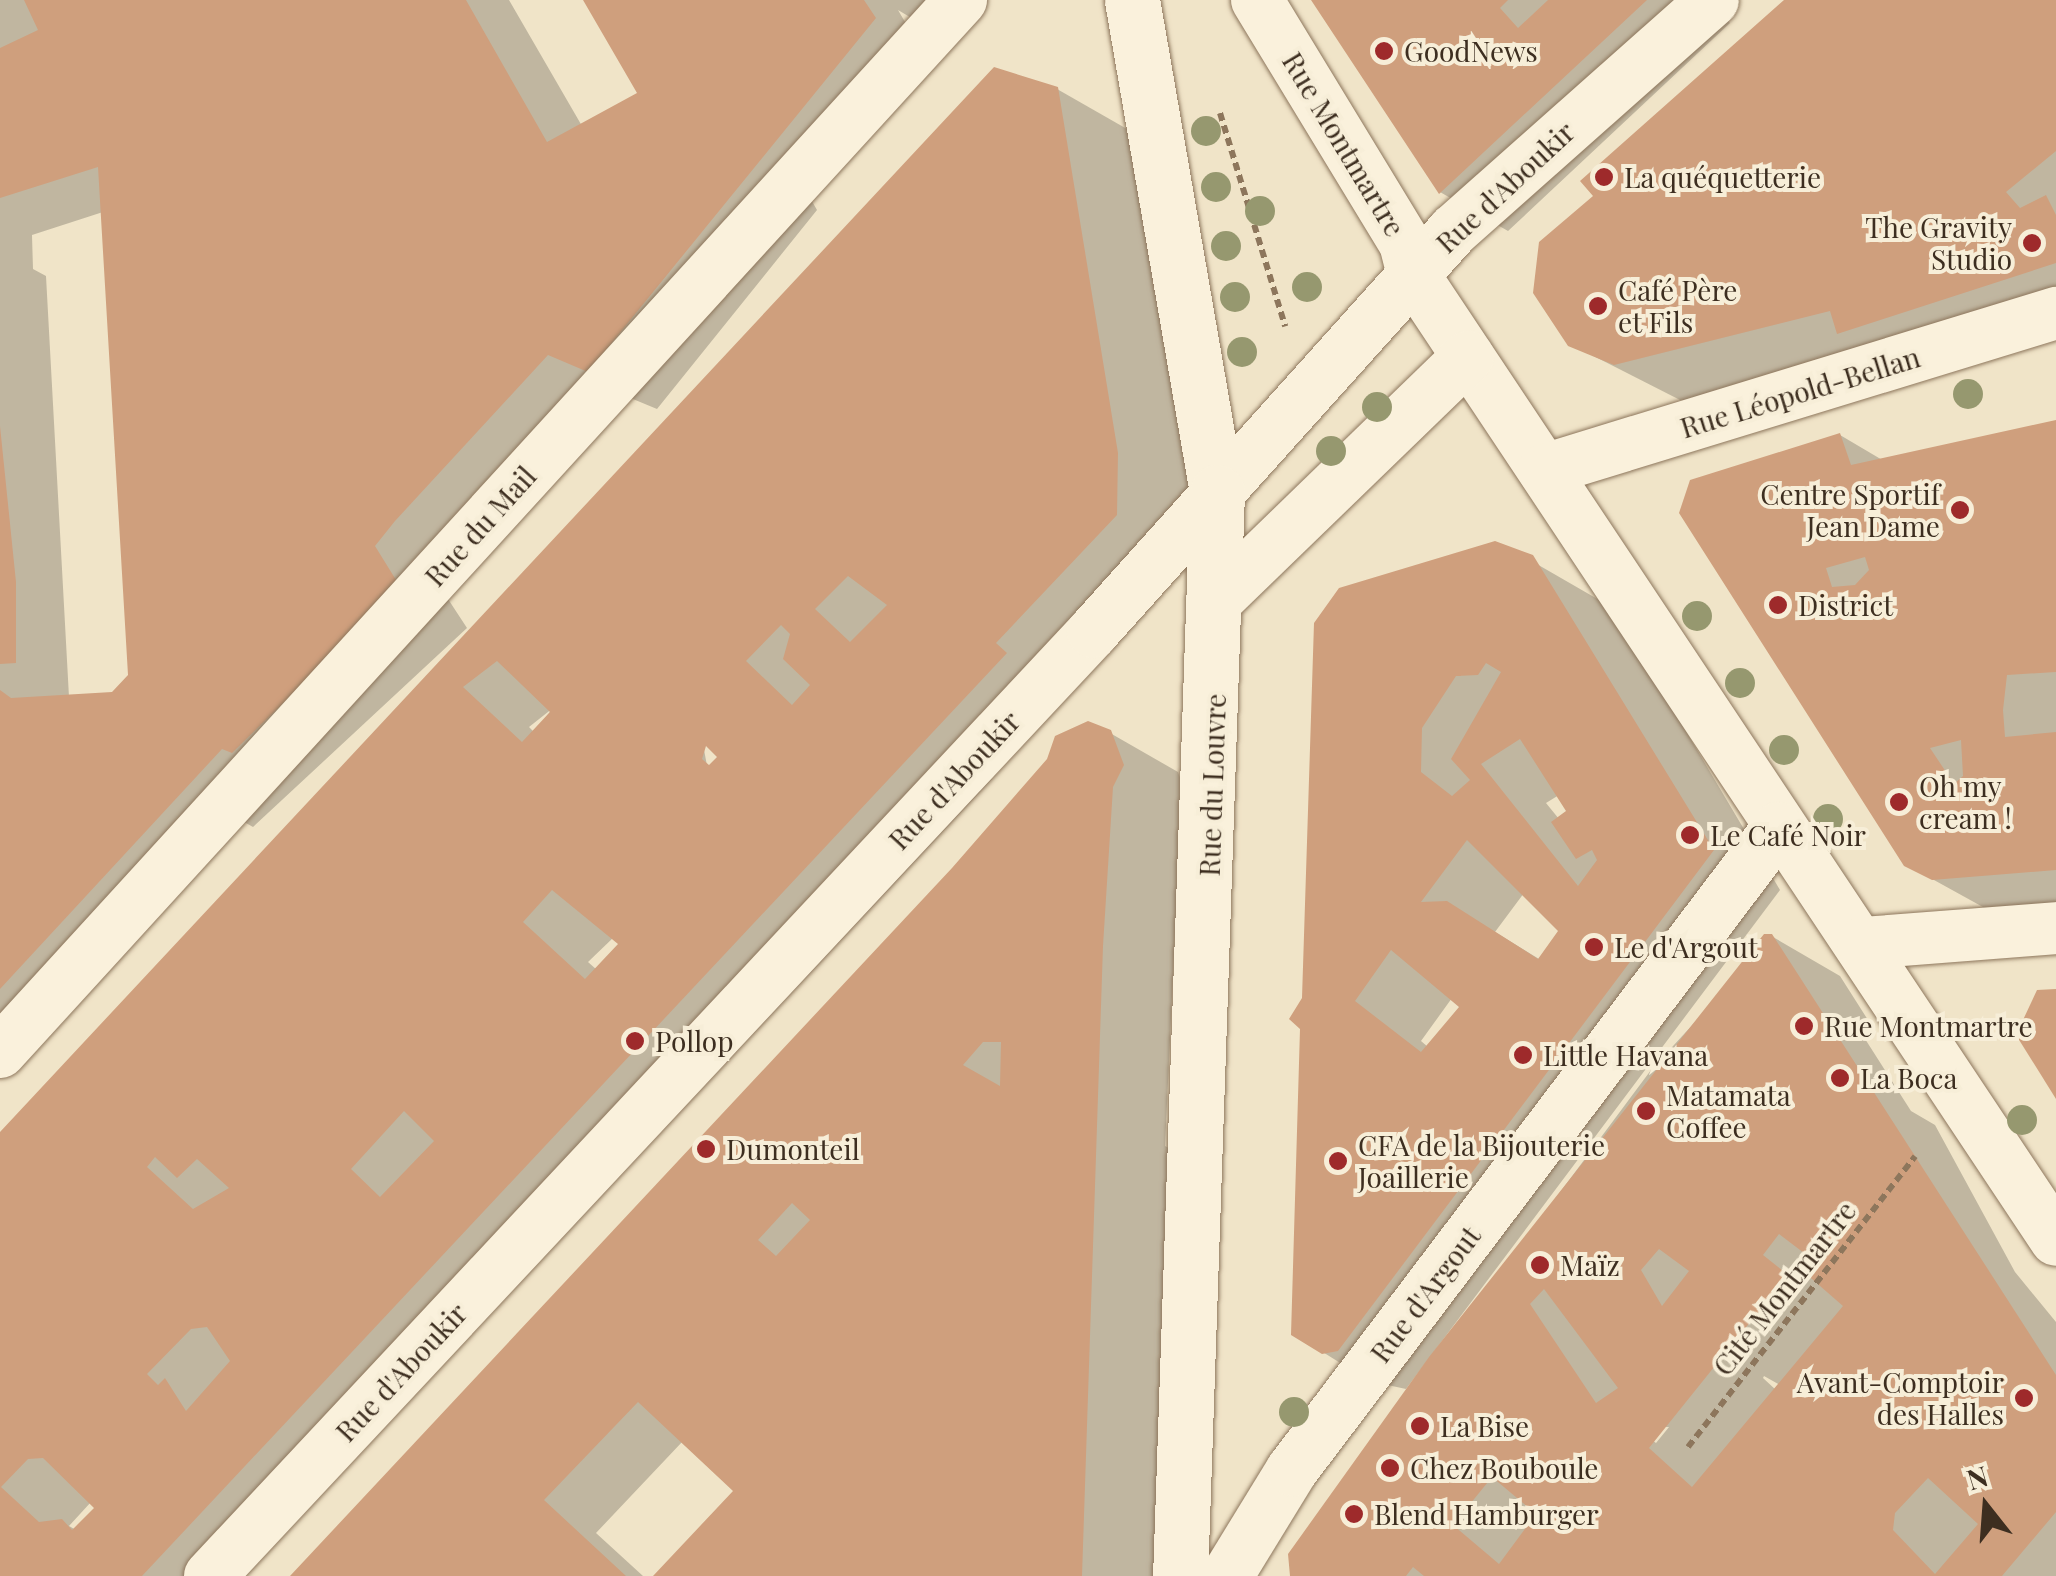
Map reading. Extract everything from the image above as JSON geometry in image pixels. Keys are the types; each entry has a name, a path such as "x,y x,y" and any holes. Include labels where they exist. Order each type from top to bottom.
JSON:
{"main road":[{"name":"Rue du Louvre","path":"1132,0 1217,492 1218,599 1180,1576"}],"street":[{"name":"Rue du Mail","path":"0,1052 960,0"},
{"name":"Rue Montmartre","path":"1257,0 1405,242 1413,274 1778,828 1863,943 2056,1240"},
{"name":"Rue d'Aboukir","path":"210,1576 1217,492 1413,274 1713,0"},
{"name":"Rue Léopold-Bellan","path":"1544,470 2056,313"},
{"path":"1218,599 1468,357"},
{"name":"Rue d'Argout","path":"1227,1576 1292,1470 1778,828"},
{"path":"1863,943 2056,928"}],"path":[{"path":"1219,111 1289,337"},
{"name":"Cité Montmartre","path":"1688,1447 1915,1156"}],"building":[{"path":"24,0 466,0 547,142 637,93 583,0 864,0 876,18 588,372 548,355 395,521 375,546 401,588 232,753 222,749 0,989 0,690 11,698 112,692 128,675 98,167 0,198 0,48 38,30"},
{"path":"1311,0 1508,0 1500,8 1518,28 1548,0 1647,0 1439,194"},
{"path":"1784,0 2056,0 2056,151 2006,192 2020,208 2046,195 2056,215 2056,263 1837,334 1830,311 1614,365 1568,346 1533,293 1539,242 1593,196 1580,181"},
{"path":"994,67 1058,87 1118,453 1117,515 996,643 1007,653 142,1576 0,1576 0,1132","holes":["848,576 887,605 850,642 815,609","781,625 790,634 783,659 810,685 792,705 746,661","497,661 550,712 522,742 463,687","706,746 717,757 709,765 702,759","552,890 618,944 585,979 523,922","404,1111 434,1141 380,1197 351,1169","155,1157 177,1178 197,1159 229,1188 193,1209 147,1167","207,1327 230,1361 186,1411 165,1378 158,1385 147,1374 191,1329","43,1458 94,1508 72,1530 62,1519 39,1522 1,1487 28,1459"]},
{"path":"2056,420 2056,672 2007,675 2003,710 2005,737 2056,732 2056,870 1932,880 1904,866 1679,513 1690,480 1840,433 1851,465","holes":["1865,557 1869,570 1855,585 1832,587 1826,568","1961,740 1963,776 1954,784 1930,748"]},
{"path":"0,426 16,582 16,663 0,664"},
{"path":"1495,541 1533,555 1714,850 1338,1351 1322,1354 1291,1335 1300,1029 1289,1019 1302,998 1314,623 1339,588","holes":["1486,663 1501,672 1451,759 1470,780 1452,796 1421,772 1422,728 1456,676 1478,675","1520,739 1566,811 1551,822 1576,859 1592,850 1597,860 1578,886 1481,764","1467,840 1558,931 1538,959 1447,901 1421,902","1391,950 1459,1007 1421,1052 1355,1001"]},
{"path":"1088,721 1111,730 1124,765 1113,787 1103,946 1082,1576 653,1576 733,1491 638,1402 544,1500 626,1576 290,1576 952,868 1047,759 1055,736","holes":["983,1042 1001,1042 1000,1086 963,1065","792,1203 810,1220 776,1256 758,1240"]},
{"path":"1764,934 1772,934 2056,1375 2056,1512 2002,1576 1424,1576 1413,1567 1406,1576 1290,1576 1288,1554 1429,1357","holes":["1779,1234 1804,1253 1796,1265 1843,1306 1692,1487 1649,1448 1788,1275 1763,1255","1659,1249 1689,1271 1662,1306 1641,1270","1544,1289 1618,1388 1596,1403 1530,1304","1492,1477 1536,1514 1499,1564 1453,1525","1928,1478 1978,1524 1935,1574 1893,1530 1895,1513"]},
{"path":"2056,989 2056,1099 2016,1035 2037,990"}],"place":[{"name":"GoodNews","path":"1384,51"},
{"name":"La quéquetterie","path":"1604,177"},
{"name":"The Gravity Studio","path":"2032,243"},
{"name":"Café Père et Fils","path":"1598,306"},
{"name":"Centre Sportif Jean Dame","path":"1960,510"},
{"name":"District","path":"1778,605"},
{"name":"Oh my cream !","path":"1899,802"},
{"name":"Le Café Noir","path":"1690,835"},
{"name":"Le d'Argout","path":"1594,947"},
{"name":"Rue Montmartre","path":"1804,1026"},
{"name":"Pollop","path":"635,1041"},
{"name":"Little Havana","path":"1523,1055"},
{"name":"La Boca","path":"1840,1078"},
{"name":"Matamata Coffee","path":"1646,1111"},
{"name":"Dumonteil","path":"706,1149"},
{"name":"CFA de la Bijouterie Joaillerie","path":"1338,1161"},
{"name":"Maïz","path":"1540,1265"},
{"name":"Avant-Comptoir des Halles","path":"2024,1398"},
{"name":"La Bise","path":"1420,1426"},
{"name":"Chez Bouboule","path":"1390,1468"},
{"name":"Blend Hamburger","path":"1354,1514"}]}
